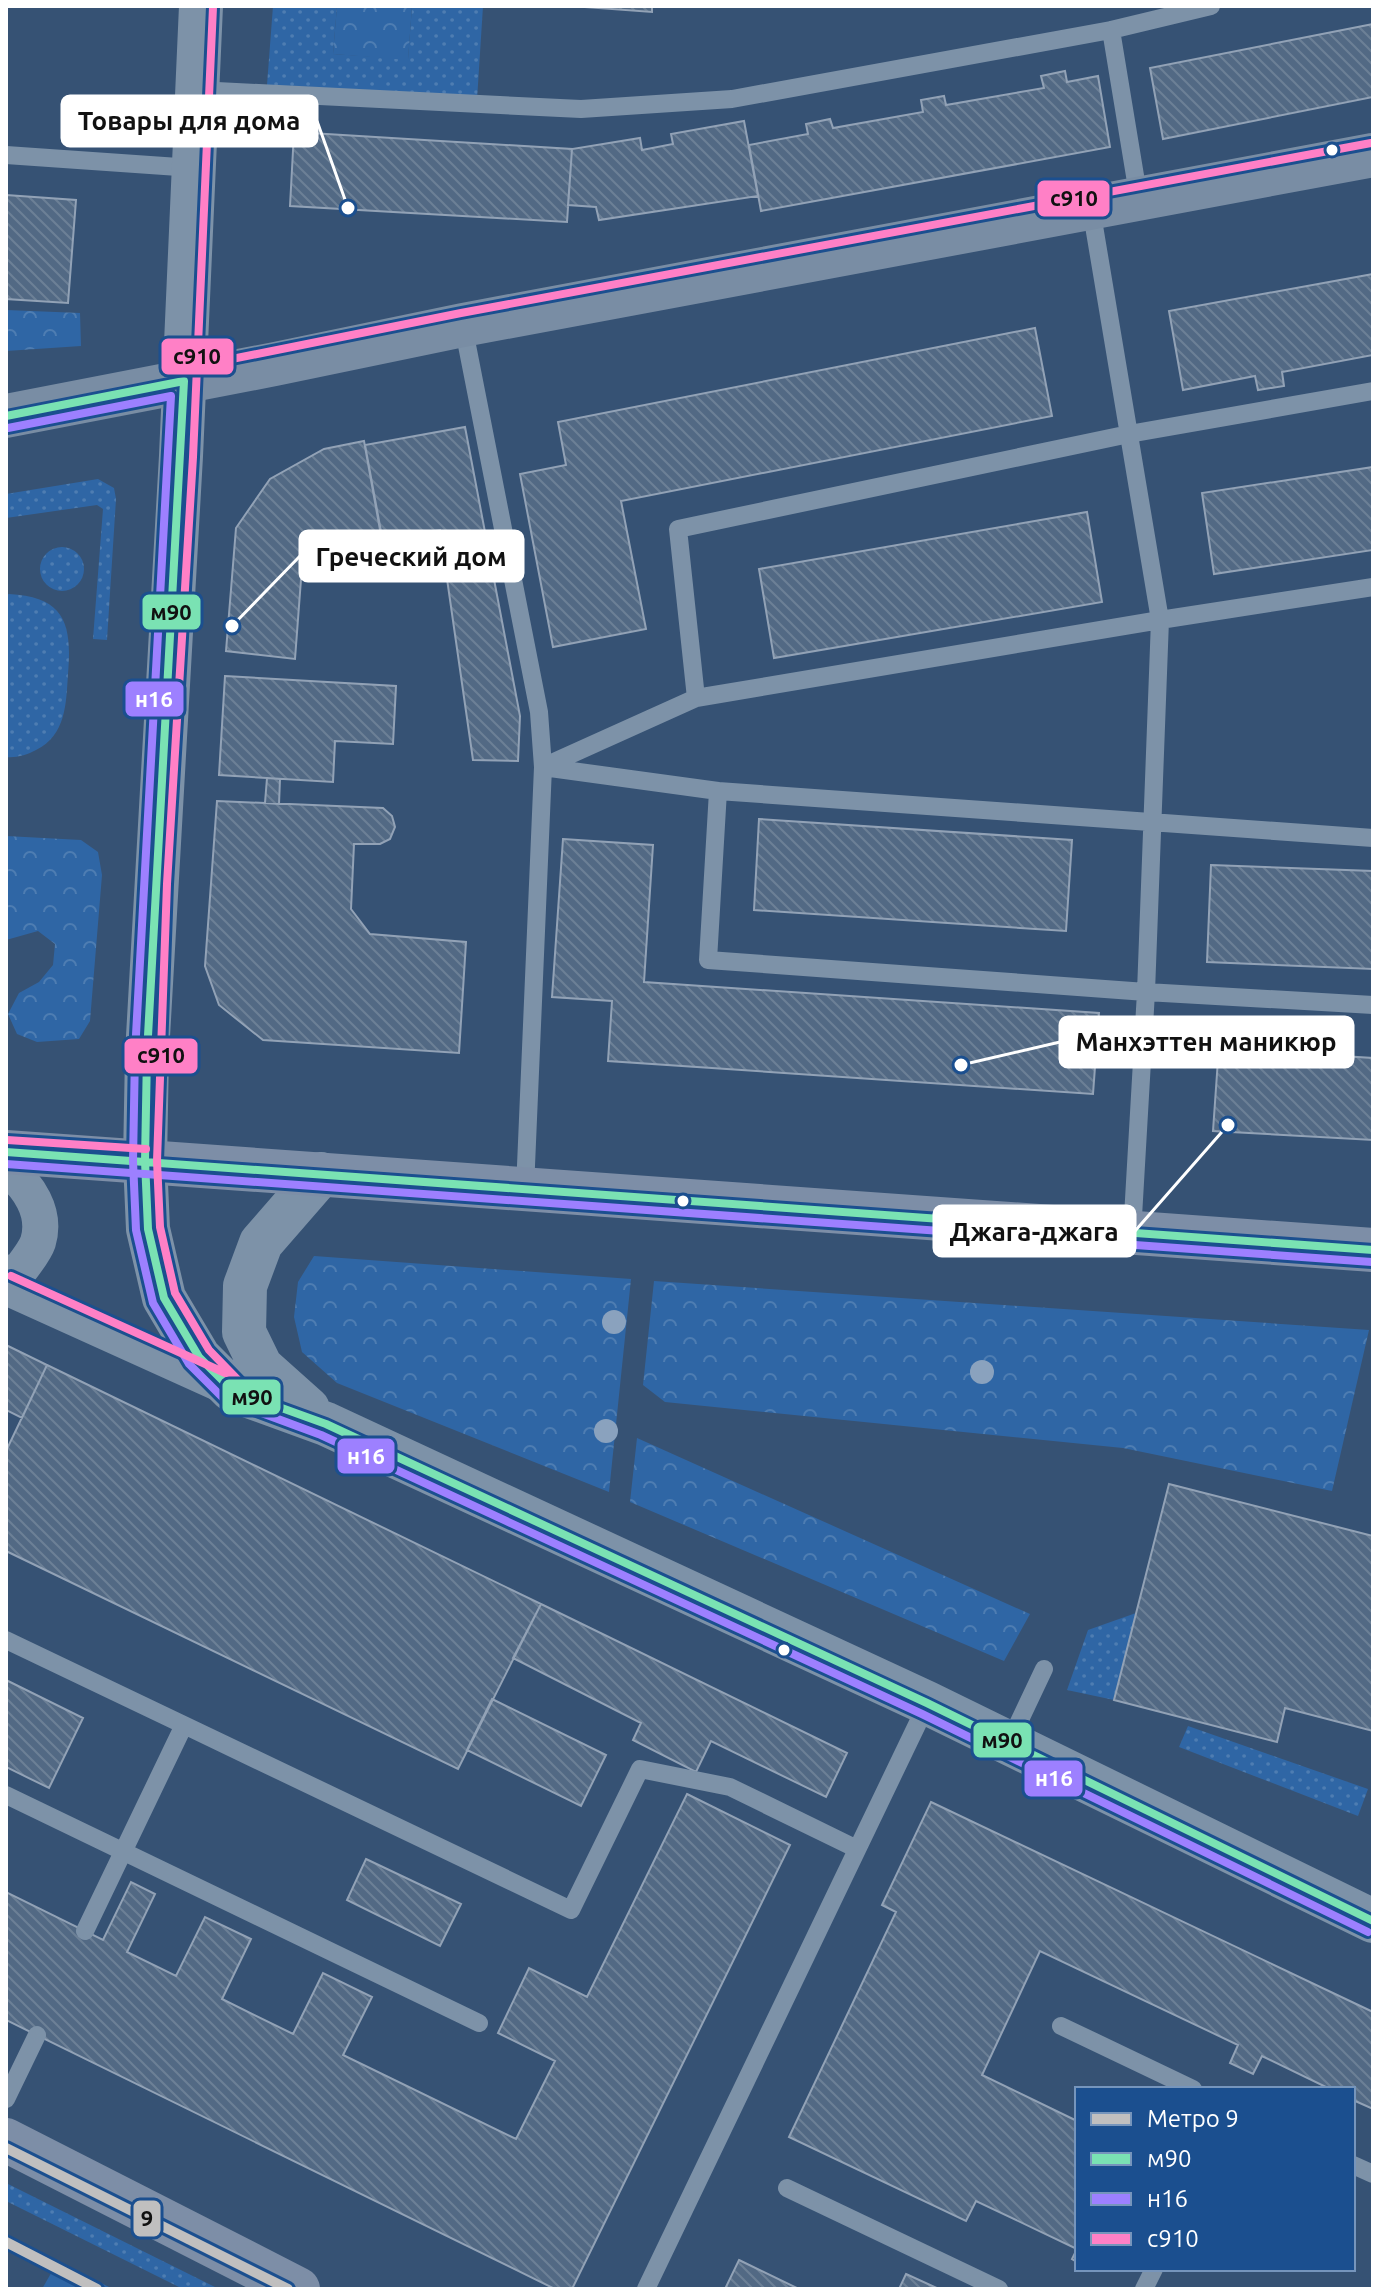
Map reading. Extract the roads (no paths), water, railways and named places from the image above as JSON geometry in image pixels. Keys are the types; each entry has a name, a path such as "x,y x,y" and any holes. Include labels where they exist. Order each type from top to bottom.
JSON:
{"main road":[{"path":"6,416 463,325 1373,155"},
{"path":"6,1152 1373,1250"},
{"path":"6,2140 298,2289"}],"street":[{"path":"201,6 184,381 155,883 145,1161 148,1229 164,1298 199,1357 232,1390"},
{"path":"6,1168 29,1188 39,1214 38,1242 20,1270 6,1274"},
{"path":"321,1174 261,1243 245,1286 244,1332 261,1367 326,1424"},
{"path":"6,1287 232,1390 326,1424 927,1703 1373,1921"}],"lane":[{"path":"197,90 528,101 581,109 732,99 1111,30 1211,6"},
{"path":"1111,30 1139,200"},
{"path":"6,155 193,168"},
{"path":"1091,208 1160,620 1146,992 1132,1234"},
{"path":"463,325 539,712 543,767 525,1189"},
{"path":"696,698 678,529 1129,434 1373,391"},
{"path":"543,767 696,698 1373,587"},
{"path":"543,767 718,791 1373,838"},
{"path":"718,791 708,960 1373,1005"},
{"path":"6,1640 571,1910 640,1769 730,1787 857,1849"},
{"path":"1009,1743 1044,1669"},
{"path":"646,2289 927,1703"},
{"path":"85,1931 184,1725"},
{"path":"6,1795 479,2023"},
{"path":"1061,2026 1189,2087"},
{"path":"6,2099 37,2035"},
{"path":"787,2188 999,2289"},
{"path":"1144,2289 1153,2271"}],"metro line":[{"name":"9","path":"6,2148 288,2289"},
{"name":"9","path":"6,2242 97,2289"}],"place":[{"name":"Товары для дома","path":"348,208"},
{"name":"Греческий дом","path":"232,626"},
{"name":"Манхэттен маникюр","path":"961,1065"},
{"name":"Джага-джага","path":"1228,1125"}]}
